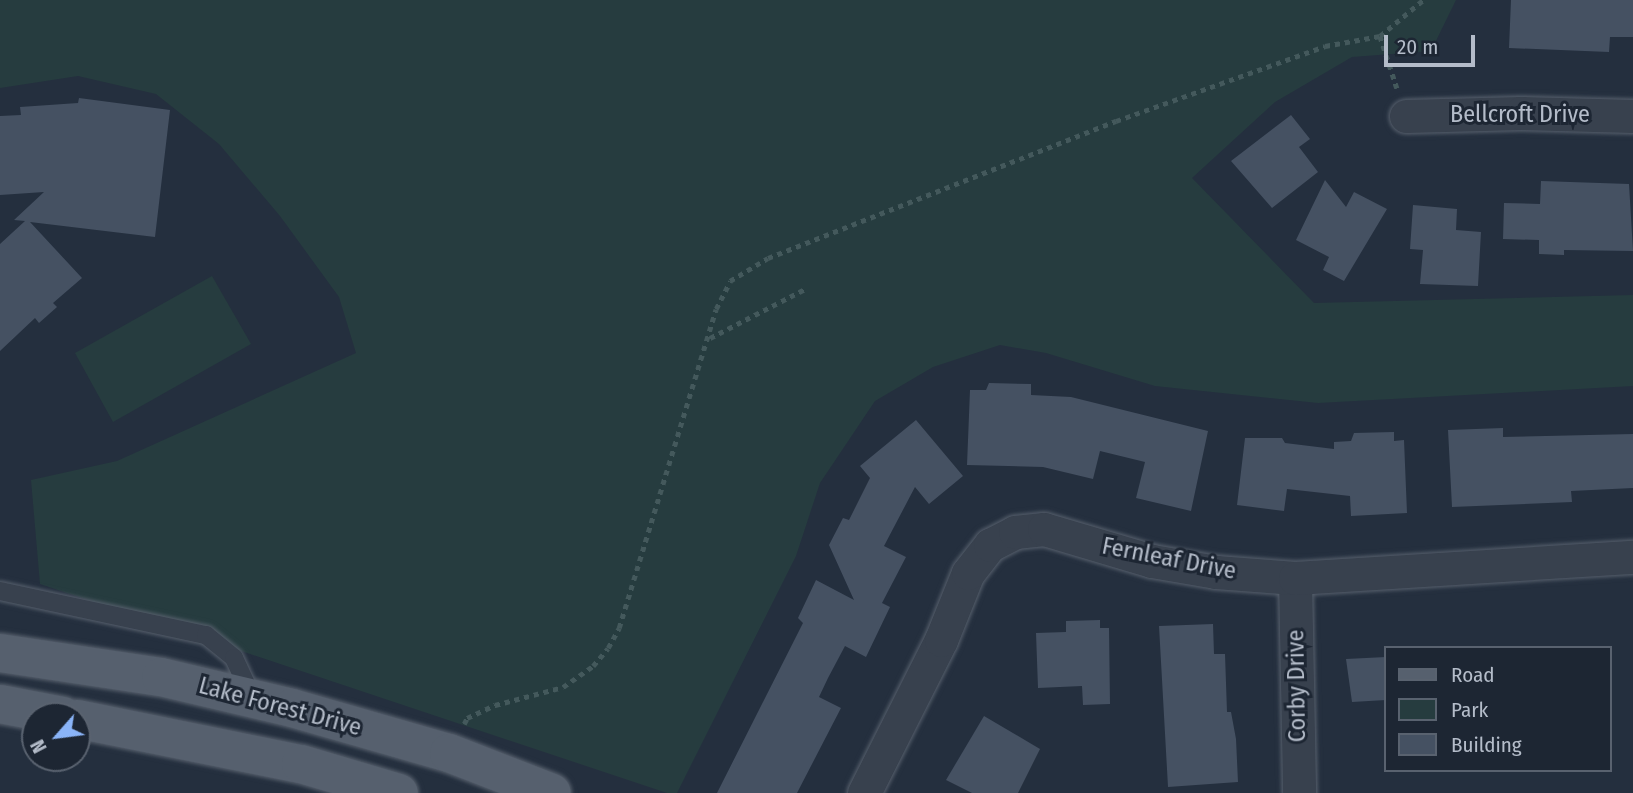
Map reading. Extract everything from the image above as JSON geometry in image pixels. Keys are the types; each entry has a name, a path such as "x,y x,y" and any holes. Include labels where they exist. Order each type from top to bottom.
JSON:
{"main road":[{"name":"Lake Forest Drive","path":"0,653 161,677 253,699 449,753 552,793"},
{"path":"0,704 21,708"},
{"name":"Lake Forest Drive","path":"91,722 301,764 399,793"}],"street":[{"name":"Bellcroft Drive","path":"1406,117 1521,113 1633,116"},
{"name":"Fernleaf Drive","path":"864,793 941,640 968,573 990,544 1015,532 1044,529 1152,561 1216,572 1295,578 1633,557"},
{"name":"Corby Drive","path":"1295,578 1299,793"}],"lane":[{"path":"0,592 206,635 234,658 253,699"}],"path":[{"path":"449,753 467,718 495,705 564,687 593,666 608,648 619,628 709,339 730,281 768,258 1129,116 1325,46 1380,36 1423,0"},
{"path":"1380,36 1406,117"},
{"path":"709,339 807,288"}],"green space":[{"path":"0,0 1456,0 1431,51 1352,57 1275,102 1192,178 1314,303 1633,295 1633,386 1318,403 1155,386 1046,353 1000,345 933,367 875,401 820,483 796,556 677,793 667,793 40,584 31,480 117,461 356,353 339,297 280,216 219,144 156,94 78,76 0,88"},
{"path":"212,276 251,344 113,422 75,353"}],"building":[{"path":"1511,0 1633,0 1633,37 1610,37 1609,52 1509,48"},
{"path":"79,98 170,110 155,237 30,222 82,278 53,303 57,307 39,323 35,318 0,351 0,244 25,221 14,220 44,192 0,195 0,116 21,115 20,107 78,103"},
{"path":"1291,115 1310,139 1299,147 1318,172 1272,208 1231,161"},
{"path":"1325,180 1346,207 1354,192 1387,209 1344,281 1323,270 1329,257 1296,240"},
{"path":"1541,181 1629,184 1633,251 1564,250 1564,255 1539,254 1539,240 1503,239 1504,203 1540,204"},
{"path":"1413,205 1457,209 1456,230 1481,232 1478,286 1420,284 1423,250 1410,249"},
{"path":"989,383 1031,384 1031,395 1071,397 1208,431 1191,511 1136,498 1145,462 1100,451 1093,479 1043,467 967,465 970,390 986,390"},
{"path":"916,420 963,476 929,504 915,487 884,546 906,557 882,603 890,607 866,657 845,646 828,678 819,697 841,708 797,793 717,793 803,623 798,618 816,580 854,600 829,545 843,518 849,520 870,478 860,466"},
{"path":"1503,428 1503,437 1633,434 1633,488 1571,491 1572,502 1452,507 1448,430"},
{"path":"1394,432 1394,441 1404,440 1407,513 1351,516 1350,496 1287,489 1284,511 1237,505 1245,438 1282,438 1285,443 1334,449 1334,442 1351,441 1354,433"},
{"path":"1100,620 1100,628 1109,628 1110,704 1083,705 1082,686 1038,688 1036,633 1066,632 1066,621"},
{"path":"1213,624 1214,654 1225,654 1227,712 1231,712 1236,739 1238,782 1168,787 1159,626"},
{"path":"1384,657 1384,700 1352,702 1346,659"},
{"path":"984,716 1040,749 1018,793 972,793 946,780"}]}
